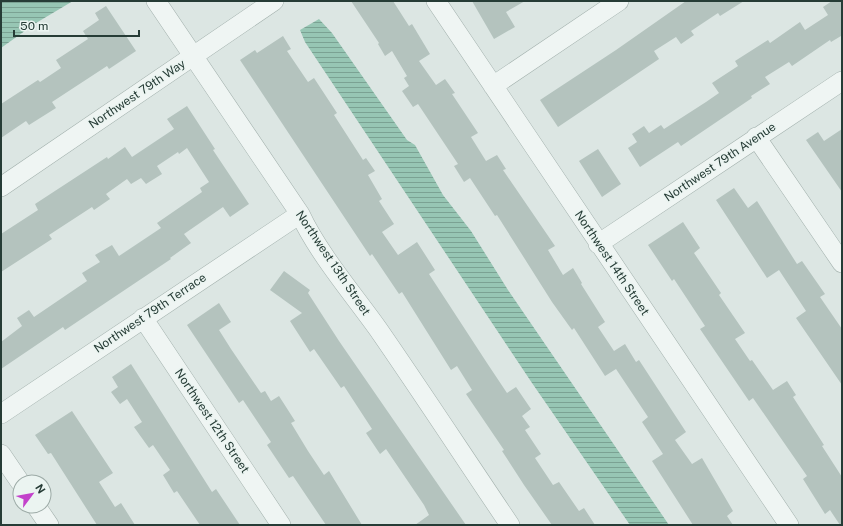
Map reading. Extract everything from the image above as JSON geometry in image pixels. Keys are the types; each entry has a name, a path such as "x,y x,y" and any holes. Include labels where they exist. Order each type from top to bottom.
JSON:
{"street":[{"name":"Northwest 13th Street","path":"156,1 300,214 322,250 400,361 510,525"},
{"name":"Northwest 79th Way","path":"1,187 274,1"},
{"name":"Northwest 14th Street","path":"436,1 788,525"},
{"path":"494,86 619,1"},
{"name":"Northwest 79th Avenue","path":"598,244 756,137 842,81"},
{"path":"756,137 842,263"},
{"name":"Northwest 79th Terrace","path":"1,414 300,214"},
{"name":"Northwest 12th Street","path":"143,318 281,525"},
{"path":"1,454 15,474"},
{"path":"41,514 49,525"}],"shaded area":[{"path":"3,1 73,1 36,23 1,48 1,3"},
{"path":"319,19 332,33 407,140 415,145 443,195 471,231 508,290 669,525 630,525 532,383 305,42 300,30"}],"building":[{"path":"351,1 393,1 409,26 412,24 430,54 419,61 436,85 445,79 455,93 452,94 478,133 471,137 486,161 497,155 506,169 503,170 555,246 548,250 563,275 573,268 582,283 581,284 605,322 598,327 614,351 625,344 636,362 639,360 686,432 675,440 692,464 702,458 733,511 727,516 733,525 693,525 652,461 663,454 642,422 648,417 616,369 605,376 574,328 572,330 552,302 497,215 495,216 470,178 464,182 454,166 458,164 418,104 413,107 402,91 409,86 404,78 407,76 392,51 385,56 378,44 379,43"},
{"path":"472,1 525,1 506,12 515,27 494,39"},
{"path":"686,1 744,1 720,16 718,13 691,31 694,35 681,44 676,37 654,51 659,59 558,127 540,100 616,50"},
{"path":"832,1 842,1 842,37 841,36 831,42 830,40 792,66 789,62 765,77 770,84 751,96 752,98 681,146 678,142 640,167 628,148 637,142 632,134 644,126 649,133 661,125 664,129 706,102 719,93 712,83 738,66 735,61 768,40 770,43 800,22 805,30 828,15 823,7"},
{"path":"106,6 136,51 109,69 107,66 52,102 56,108 29,125 26,121 1,138 1,104 38,80 40,82 61,68 56,60 88,39 83,31 99,20 95,13"},
{"path":"283,36 291,49 287,51 308,82 314,78 337,113 334,115 363,160 366,158 375,171 368,175 382,199 379,201 394,224 382,232 398,255 417,242 435,270 429,274 507,393 516,387 531,409 522,416 530,427 525,430 541,454 535,458 553,485 559,482 579,511 584,508 595,525 552,525 524,485 502,451 504,450 466,394 472,390 457,366 451,370 402,292 399,294 372,254 370,256 240,60 255,50 257,53"},
{"path":"187,106 215,149 213,150 249,204 230,217 223,207 184,234 191,243 170,258 171,259 65,330 63,327 1,369 1,342 22,326 17,318 29,310 34,317 87,281 82,273 100,262 95,255 112,245 119,256 161,228 157,223 202,192 200,188 209,182 187,148 179,154 178,152 157,166 162,174 146,184 141,178 131,184 127,179 106,194 110,199 94,210 92,207 49,235 52,239 1,272 1,234 38,210 35,204 107,157 108,159 125,147 132,157 174,129 167,119"},
{"path":"842,129 842,192 806,140 818,132 824,141"},
{"path":"598,149 621,184 602,197 579,161"},
{"path":"734,188 748,208 757,201 797,264 802,261 825,294 820,297 842,329 842,385 796,318 806,311 779,270 767,278 716,200"},
{"path":"683,222 700,248 694,253 721,293 719,295 745,333 735,339 773,390 787,381 796,395 793,397 824,445 822,446 842,477 842,525 840,525 830,510 825,514 803,479 807,476 753,398 749,401 700,329 705,326 674,279 672,281 648,245"},
{"path":"284,271 310,290 308,293 339,341 466,525 415,525 429,515 424,505 386,449 380,454 366,433 372,429 344,386 341,388 314,349 310,352 290,321 302,313 270,290"},
{"path":"219,303 231,322 219,330 231,349 261,393 265,391 271,401 279,396 295,421 291,423 308,451 324,475 329,471 362,525 326,525 293,476 289,478 267,445 271,442 243,400 239,403 187,325"},
{"path":"131,364 212,492 216,489 240,525 200,525 177,491 174,493 163,475 170,470 153,445 149,448 134,427 142,422 127,399 120,404 111,392 118,387 112,377"},
{"path":"72,411 113,473 99,482 115,507 121,503 135,525 97,525 51,453 48,454 35,435"}]}
